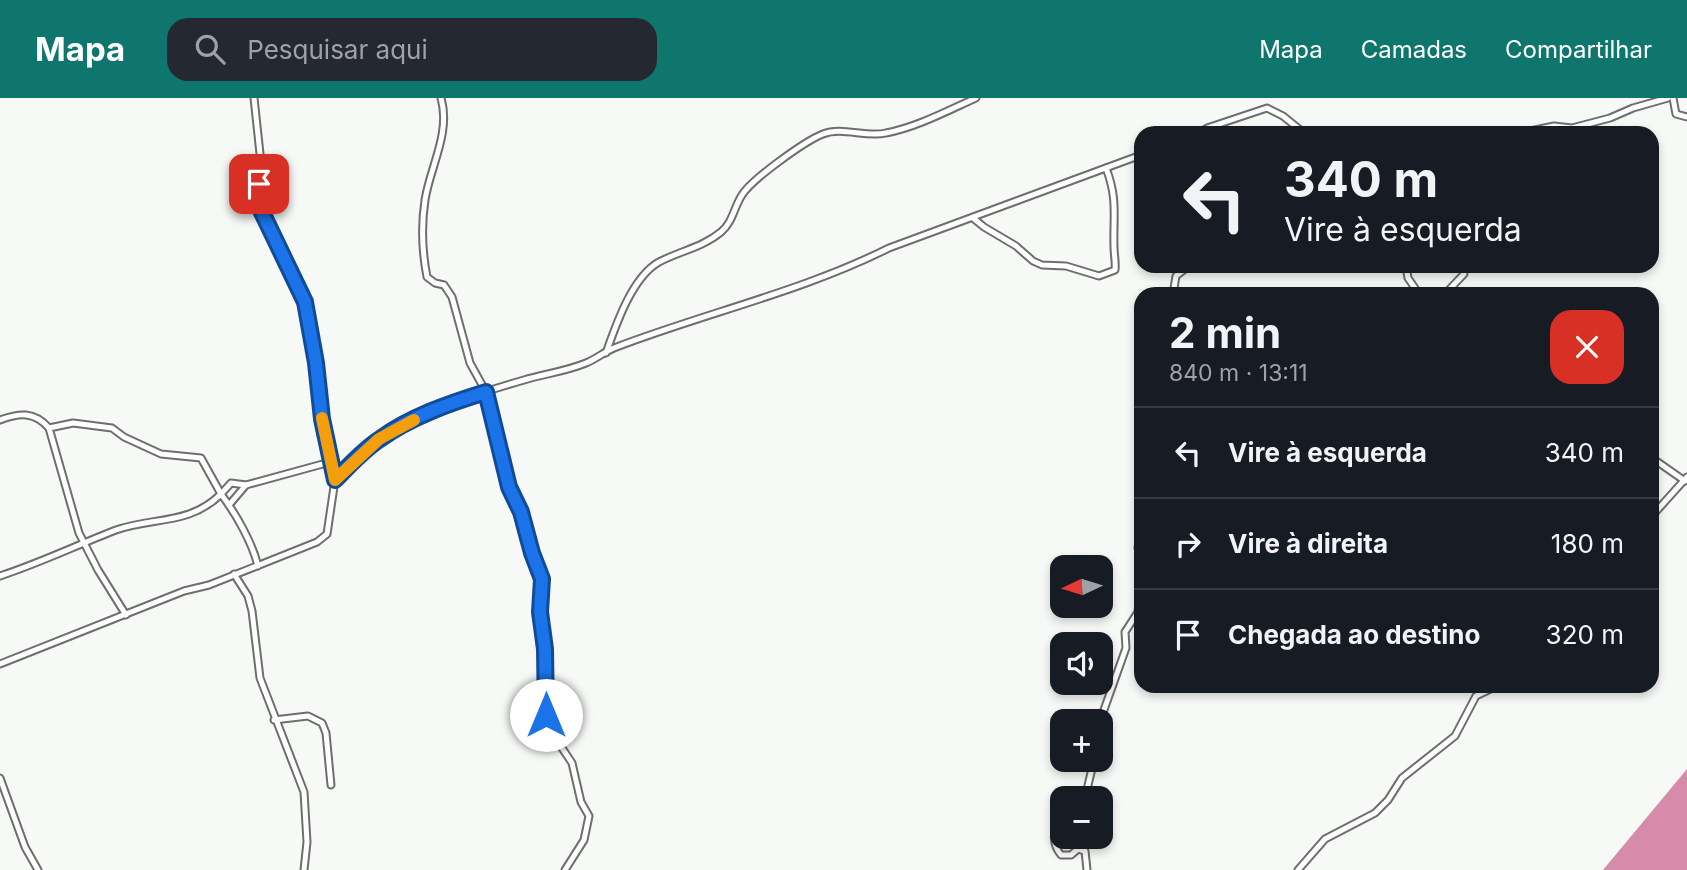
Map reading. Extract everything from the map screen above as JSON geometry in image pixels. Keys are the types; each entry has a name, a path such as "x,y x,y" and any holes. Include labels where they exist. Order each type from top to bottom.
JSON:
{"street":[{"path":"0,664 184,591 209,585 258,566 317,542 327,534 335,480 305,302 258,204 261,163 254,98"},
{"path":"441,98 444,126 425,198 422,236 424,259 427,277 444,285 452,297 470,363 486,392 509,487 521,512 542,579 540,612 545,649 546,715 560,746 572,763 581,802 589,816 584,840 565,870"},
{"path":"606,353 623,307 635,287 657,263 704,243 723,230 733,217 744,192 781,161 824,134 835,131 884,134 976,98"},
{"path":"1580,126 1670,98 1676,114 1687,117"},
{"path":"1213,126 1267,108 1295,126"},
{"path":"335,480 364,451 395,429 448,405 546,373 585,364 606,353 786,291 856,265 889,248 1134,158"},
{"path":"974,218 1042,265 1066,266 1089,275 1105,274 1115,270 1116,265 1113,250 1116,202 1106,168"},
{"path":"1452,287 1464,273"},
{"path":"0,420 21,414 37,419 48,428 79,533 97,570 126,615"},
{"path":"48,428 73,423 110,427 160,454 201,458 256,555 258,566"},
{"path":"0,576 36,565 134,524 161,523 197,512 211,504 231,482 246,485 330,462"},
{"path":"1659,462 1686,479 1659,508"},
{"path":"229,505 246,485"},
{"path":"77,547 79,533"},
{"path":"234,574 248,596 252,611 260,678 304,792 307,842 304,870"},
{"path":"1104,709 1126,648 1125,632 1134,620"},
{"path":"1298,870 1325,839 1375,813 1388,800 1402,778 1435,749 1455,736 1476,695 1481,693"},
{"path":"274,720 308,716 322,723 326,733 331,785"},
{"path":"0,778 24,847 38,870"},
{"path":"1057,849 1061,855 1071,855 1078,849 1085,851 1087,870"}],"shaded area":[{"path":"1687,769 1687,870 1603,870"}],"slow traffic":[{"path":"322,418 335,480 379,439 414,420"}],"route":[{"path":"259,184 258,204 305,302 316,363 322,419 335,480 364,451 395,429 448,405 486,392 509,487 521,512 542,579 540,612 545,649 546,715"}]}
